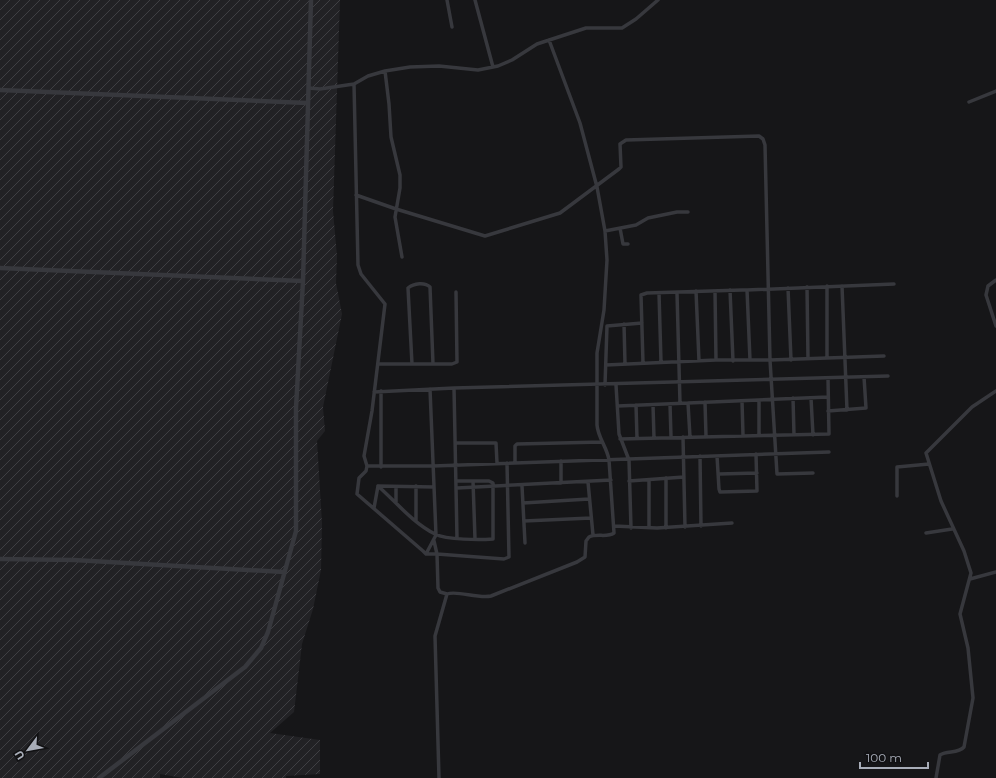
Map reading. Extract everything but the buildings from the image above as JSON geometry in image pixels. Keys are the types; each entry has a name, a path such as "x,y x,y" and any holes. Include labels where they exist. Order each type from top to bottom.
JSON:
{"street":[{"path":"99,778 245,667 261,648 268,632 296,531 296,408 303,281 311,0"},
{"path":"447,0 452,27"},
{"path":"475,0 493,66"},
{"path":"309,88 320,89 354,84 368,76 385,71 421,66 478,70 512,60 537,44 586,28 622,28 636,19 658,0"},
{"path":"434,541 437,554 438,588 440,592 447,594 453,593 486,597 540,578 584,558 587,538 592,535 611,536 614,530 609,460 598,432 597,353 604,310 607,260 606,231 597,187 580,123 549,40"},
{"path":"385,71 391,137 400,175 400,188 396,210 396,228 402,257"},
{"path":"354,84 358,266 362,274 385,304 378,364 364,456 367,466 366,471 359,478 357,494 426,554 504,559 508,557 507,463"},
{"path":"0,90 307,103"},
{"path":"969,102 996,91"},
{"path":"356,195 396,210 485,236 535,222 560,213 597,187 620,167 620,144 626,140 759,136 763,139 765,145 770,360 777,474 813,473"},
{"path":"606,231 638,224 648,218 676,212 688,212"},
{"path":"620,228 623,244 628,244"},
{"path":"0,268 303,281"},
{"path":"996,280 989,285 986,295 996,326"},
{"path":"412,364 408,288 419,284 428,285 431,291 433,364"},
{"path":"643,363 641,295 647,293 894,284"},
{"path":"827,286 827,358"},
{"path":"842,286 844,378 847,410"},
{"path":"807,287 808,359"},
{"path":"788,288 791,360"},
{"path":"730,290 733,361"},
{"path":"747,290 750,360"},
{"path":"715,291 716,360"},
{"path":"378,364 452,364 458,362 456,292"},
{"path":"696,292 698,361"},
{"path":"659,293 661,362"},
{"path":"677,293 681,382 680,403"},
{"path":"605,385 606,328 610,325 642,323"},
{"path":"624,324 625,364"},
{"path":"606,365 680,361 791,360 884,356"},
{"path":"828,411 866,408 864,376"},
{"path":"374,392 454,388 616,385 888,376"},
{"path":"620,439 829,434 828,378"},
{"path":"616,385 620,439 629,460 630,528"},
{"path":"454,388 457,538"},
{"path":"426,554 436,535 430,389"},
{"path":"381,391 381,467"},
{"path":"936,778 940,755 963,749 973,704 968,648 960,618 971,573 966,556 952,529 929,464 927,451 972,406 996,391"},
{"path":"618,406 828,397"},
{"path":"793,398 794,435"},
{"path":"811,398 812,435"},
{"path":"742,401 743,435"},
{"path":"759,401 759,435"},
{"path":"705,402 706,436"},
{"path":"688,403 690,437"},
{"path":"670,404 671,437"},
{"path":"636,405 637,438"},
{"path":"653,405 654,438"},
{"path":"683,437 685,527"},
{"path":"515,462 515,446 517,444 602,442"},
{"path":"455,443 496,443 497,463"},
{"path":"367,466 433,466 829,452"},
{"path":"717,456 719,490 726,493 757,491 756,454"},
{"path":"700,456 701,526"},
{"path":"561,461 561,483"},
{"path":"896,496 897,467 929,464"},
{"path":"719,474 757,473"},
{"path":"629,481 684,477"},
{"path":"666,478 666,528"},
{"path":"457,488 522,486 611,480"},
{"path":"649,480 649,528"},
{"path":"378,486 416,520 436,535 457,538 494,539 493,487 491,482 457,481"},
{"path":"473,481 475,538"},
{"path":"588,482 592,535"},
{"path":"378,486 434,487"},
{"path":"374,508 378,486"},
{"path":"416,486 416,520"},
{"path":"522,486 525,543"},
{"path":"396,487 396,503"},
{"path":"523,503 589,499"},
{"path":"524,521 591,518"},
{"path":"614,530 630,528 685,527 732,523"},
{"path":"926,534 952,529"},
{"path":"0,559 74,560 284,572"},
{"path":"970,580 996,572"},
{"path":"439,778 435,636 447,594"}],"shaded area":[{"path":"0,0 340,0 333,211 337,256 336,283 342,314 323,407 325,431 317,441 322,523 321,570 313,609 302,644 294,712 270,733 320,740 320,774 286,776 286,778 183,778 160,774 160,778 0,778"}]}
